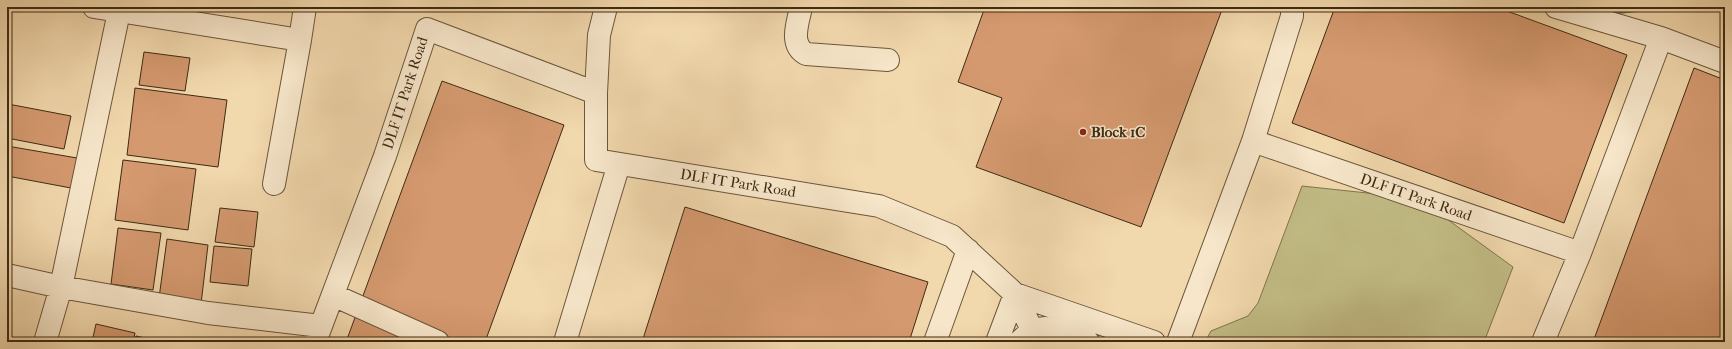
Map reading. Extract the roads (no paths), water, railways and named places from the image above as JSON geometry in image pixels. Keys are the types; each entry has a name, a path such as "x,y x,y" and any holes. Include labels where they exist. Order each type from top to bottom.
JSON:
{"street":[{"path":"94,7 120,9 300,40"},
{"path":"274,184 305,7"},
{"path":"596,93 599,35 606,7"},
{"path":"802,7 795,34 797,47 806,54 888,60"},
{"path":"1178,342 1253,141 1292,16 1292,7"},
{"path":"1556,7 1661,38 1725,62"},
{"path":"45,342 60,287 120,9"},
{"name":"DLF IT Park Road","path":"7,275 60,287 208,312 318,334 385,156 427,29 596,93 596,160 879,206 952,236 1015,294 1154,342"},
{"path":"1543,342 1580,254 1661,38"},
{"name":"DLF IT Park Road","path":"1253,141 1580,254"},
{"path":"565,342 619,164"},
{"path":"934,342 968,250"},
{"path":"997,342 1015,294"},
{"name":"DLF IT Park Road","path":"1015,294 1025,336 1046,328 1088,342"},
{"path":"333,295 438,342"}],"waterway":[{"path":"1612,7 1619,10 1645,7"}],"place":[{"name":"Block 1C","path":"1083,132"}]}
